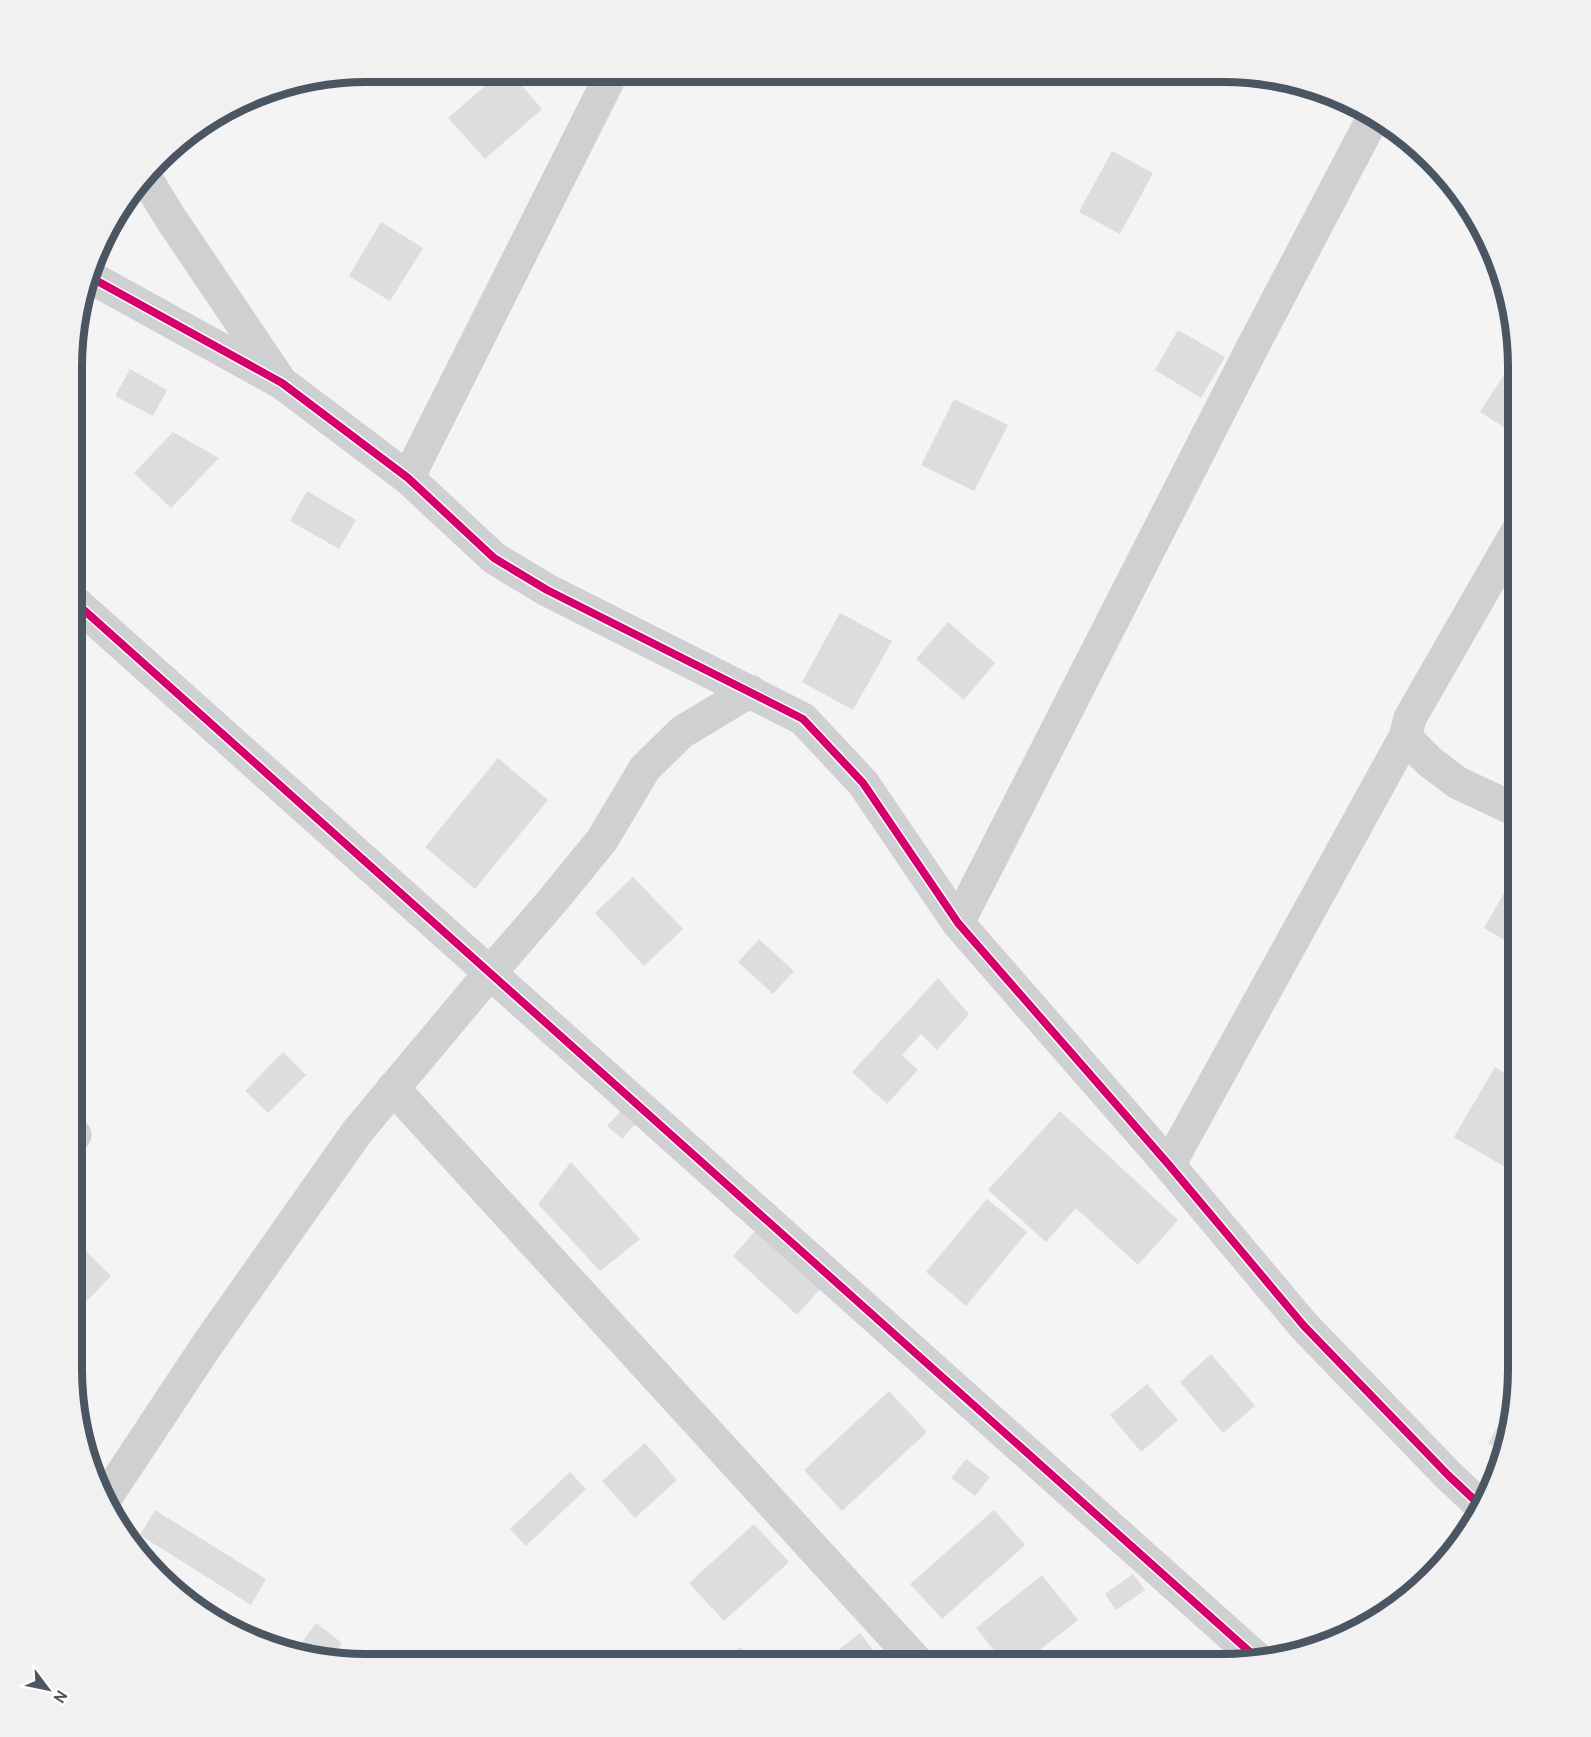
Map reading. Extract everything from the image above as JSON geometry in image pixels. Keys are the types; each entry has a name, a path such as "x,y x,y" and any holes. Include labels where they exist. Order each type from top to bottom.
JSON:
{"street":[{"path":"408,478 607,82"},
{"path":"958,923 1370,124"},
{"path":"150,184 282,383"},
{"path":"96,281 282,383 408,478 494,558 547,590 802,719 863,783 958,923 1169,1165 1304,1326 1476,1501"},
{"path":"1169,1165 1405,737 1410,718 1508,547"},
{"path":"82,608 1251,1653"},
{"path":"110,1491 207,1345 357,1132 602,840 645,768 682,732 750,691"},
{"path":"1405,737 1431,762 1458,783 1508,807"},
{"path":"393,1088 910,1654"}],"building":[{"path":"489,82 519,82 542,109 485,159 448,118"},
{"path":"1112,151 1153,173 1120,234 1079,212"},
{"path":"381,222 423,248 390,301 349,276"},
{"path":"1178,330 1225,357 1201,398 1155,370"},
{"path":"130,369 167,390 153,416 115,396"},
{"path":"1507,370 1508,371 1508,430 1480,412"},
{"path":"954,399 1008,425 974,491 921,465"},
{"path":"173,432 219,458 171,508 134,473"},
{"path":"307,491 356,520 339,549 290,521"},
{"path":"840,613 892,641 853,710 802,682"},
{"path":"948,622 995,663 964,700 916,659"},
{"path":"498,758 548,800 475,889 425,847"},
{"path":"633,877 683,929 644,966 595,913"},
{"path":"1508,886 1508,942 1484,928"},
{"path":"759,939 794,971 773,994 738,962"},
{"path":"938,978 969,1014 937,1050 921,1034 902,1055 918,1070 887,1104 852,1072"},
{"path":"283,1052 306,1075 268,1113 245,1091"},
{"path":"1495,1067 1508,1075 1508,1169 1454,1137"},
{"path":"635,1096 649,1109 622,1139 607,1126"},
{"path":"1060,1111 1178,1220 1138,1265 1076,1208 1046,1242 988,1190"},
{"path":"571,1162 640,1239 600,1271 538,1204"},
{"path":"987,1199 1027,1232 966,1306 926,1272"},
{"path":"767,1218 831,1277 797,1315 733,1256"},
{"path":"82,1247 111,1276 82,1306"},
{"path":"1211,1354 1255,1406 1223,1433 1180,1382"},
{"path":"1147,1384 1178,1420 1141,1452 1110,1415"},
{"path":"889,1391 927,1432 842,1511 804,1470"},
{"path":"1505,1415 1497,1448 1488,1443"},
{"path":"645,1443 677,1480 635,1518 602,1481"},
{"path":"966,1459 990,1477 975,1496 951,1478"},
{"path":"570,1472 586,1489 526,1546 510,1529"},
{"path":"155,1510 266,1579 251,1605 140,1535"},
{"path":"994,1510 1025,1545 942,1619 910,1584"},
{"path":"754,1524 789,1562 724,1621 689,1583"},
{"path":"1133,1574 1145,1590 1116,1610 1105,1594"},
{"path":"1042,1575 1078,1620 1035,1654 997,1654 976,1628"},
{"path":"316,1623 342,1643 335,1652 299,1646"},
{"path":"860,1633 876,1654 833,1654"},
{"path":"740,1647 747,1654 732,1654"}],"cycle path":[{"path":"96,281 282,383 408,478 494,558 547,590 803,719 863,783 958,923 1169,1165 1304,1326 1476,1501"},
{"path":"82,608 1251,1653"}]}
